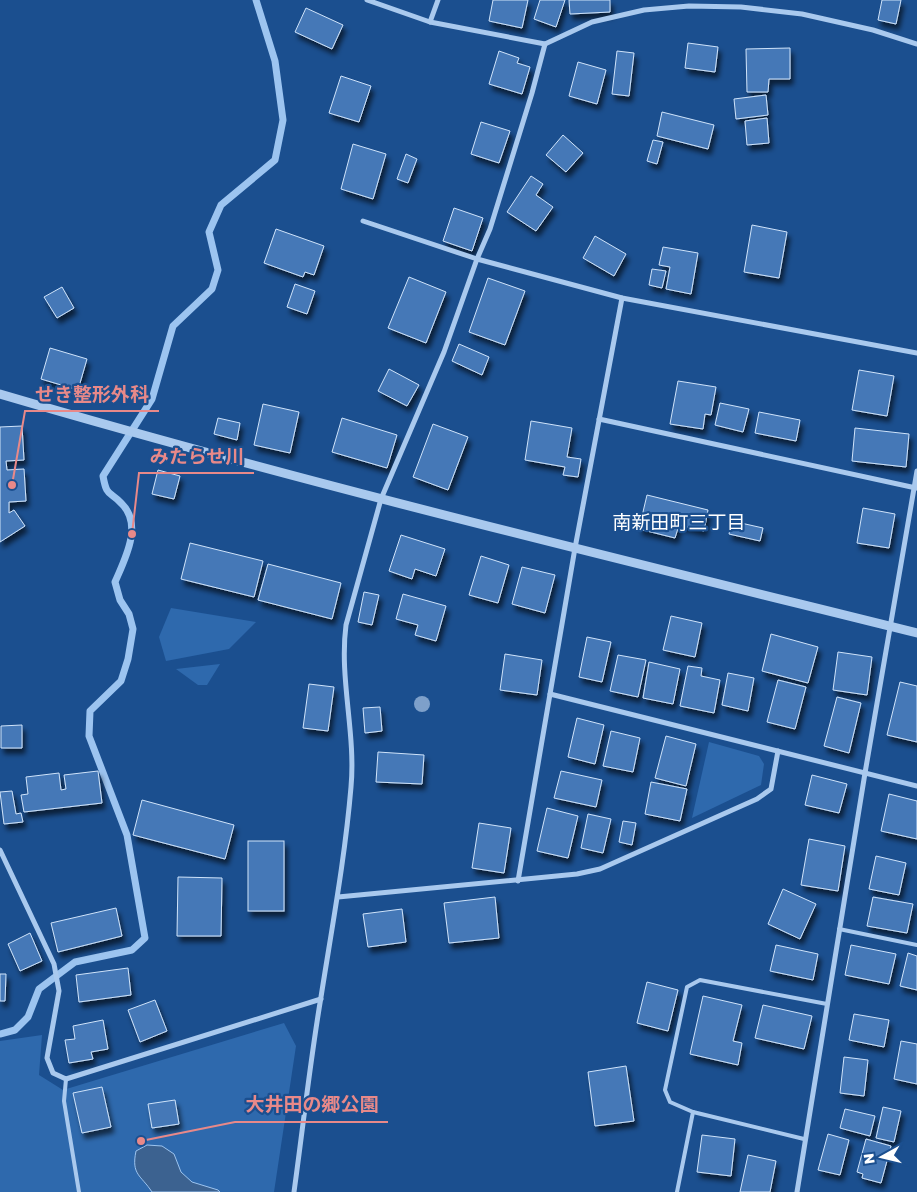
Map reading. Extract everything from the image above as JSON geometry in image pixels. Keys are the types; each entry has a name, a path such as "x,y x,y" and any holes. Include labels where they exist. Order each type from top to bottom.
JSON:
{"street":[{"path":"367,0 430,22 544,44 592,22 644,10 689,6 741,7 802,14 873,30 917,44"},
{"path":"430,22 438,0"},
{"path":"294,1192 321,999 338,898 351,786 351,737 343,646 346,625 380,499 444,352 477,259 490,229 532,93 544,44"},
{"path":"363,221 477,259 622,298 917,353"},
{"path":"518,881 575,548 622,298"},
{"path":"0,394 108,426 380,499 917,633"},
{"path":"599,419 916,488"},
{"path":"797,1192 804,1139 865,773 916,488 917,471"},
{"path":"550,694 917,786"},
{"path":"338,898 518,881 578,874 600,869 757,799 771,789 778,751"},
{"path":"0,850 54,964 59,991 47,1058 53,1073 66,1079 321,999"}],"lane":[{"path":"741,7 742,0"},
{"path":"840,929 917,945"},
{"path":"804,1139 693,1112 670,1102 665,1090 687,987 700,980 827,1004"},
{"path":"66,1079 64,1101 79,1192"},
{"path":"678,1192 693,1112"}],"shaded area":[{"path":"171,608 256,622 229,649 166,661 159,637"},
{"path":"220,664 207,685 198,685 176,669"},
{"path":"709,742 759,756 764,764 761,785 692,818"},
{"path":"284,1023 296,1046 274,1192 0,1192 0,1041 42,1035 39,1075 63,1090"},
{"path":"147,1145 162,1146 174,1154 181,1172 192,1182 220,1192 152,1192 138,1174 135,1165 136,1151"}],"building":[{"path":"493,0 528,0 522,28 489,21"},
{"path":"540,0 565,0 556,27 534,19"},
{"path":"569,0 610,0 610,12 570,14"},
{"path":"882,0 901,0 896,24 878,20"},
{"path":"306,8 343,25 332,49 295,32"},
{"path":"688,43 718,47 715,72 685,68"},
{"path":"790,48 790,79 769,79 768,92 747,92 746,49"},
{"path":"499,51 519,58 517,63 530,67 522,94 489,84"},
{"path":"617,51 634,53 629,96 612,94"},
{"path":"578,62 606,70 597,104 569,96"},
{"path":"341,76 371,86 359,122 329,113"},
{"path":"766,95 768,115 736,119 734,99"},
{"path":"662,112 714,125 708,149 657,136"},
{"path":"767,118 769,143 747,145 745,121"},
{"path":"481,122 510,131 499,163 471,154"},
{"path":"563,135 583,153 566,172 546,155"},
{"path":"653,140 663,142 657,164 647,161"},
{"path":"353,144 386,154 373,199 341,189"},
{"path":"406,154 417,159 408,183 397,179"},
{"path":"531,176 543,184 536,195 553,207 536,231 507,212"},
{"path":"454,208 483,218 472,251 443,241"},
{"path":"752,225 787,232 779,278 744,272"},
{"path":"276,229 324,246 314,275 305,272 303,277 264,263"},
{"path":"595,236 626,254 614,276 583,258"},
{"path":"663,247 698,253 691,294 666,289 670,267 659,265"},
{"path":"652,269 666,271 662,288 649,285"},
{"path":"409,277 446,292 426,343 388,328"},
{"path":"488,278 525,291 505,345 469,332"},
{"path":"295,284 315,291 307,314 287,307"},
{"path":"62,287 74,308 57,318 44,297"},
{"path":"459,344 489,357 482,375 452,361"},
{"path":"50,348 87,359 78,390 41,379"},
{"path":"389,369 419,385 407,406 378,391"},
{"path":"859,370 894,376 887,416 852,410"},
{"path":"678,381 716,387 711,415 705,414 703,429 670,424"},
{"path":"720,403 749,409 743,432 715,425"},
{"path":"263,404 299,412 290,453 254,445"},
{"path":"759,412 800,420 796,441 755,433"},
{"path":"218,418 240,423 237,440 214,434"},
{"path":"342,418 397,435 387,468 332,452"},
{"path":"531,421 572,428 567,457 581,459 578,477 563,475 565,467 525,460"},
{"path":"433,424 468,437 448,490 413,477"},
{"path":"22,426 24,460 6,461 7,470 24,469 26,501 9,502 9,513 14,510 25,526 0,542 0,427"},
{"path":"855,428 909,434 906,467 852,461"},
{"path":"158,470 180,476 174,499 152,494"},
{"path":"647,495 708,510 704,531 679,525 675,538 639,529"},
{"path":"863,508 895,514 889,548 857,543"},
{"path":"732,521 763,528 760,541 729,534"},
{"path":"401,535 445,549 436,576 415,569 412,579 389,571"},
{"path":"190,543 263,561 254,597 181,579"},
{"path":"481,556 509,565 498,603 469,595"},
{"path":"268,564 341,583 332,619 258,600"},
{"path":"522,567 555,575 545,613 512,604"},
{"path":"364,592 379,595 372,625 358,622"},
{"path":"403,594 446,606 436,641 415,635 418,625 396,619"},
{"path":"671,616 702,623 695,657 663,650"},
{"path":"771,634 818,647 808,683 762,671"},
{"path":"587,637 611,642 602,682 579,677"},
{"path":"838,652 872,657 867,695 833,690"},
{"path":"505,654 542,660 537,695 500,690"},
{"path":"618,655 646,660 638,697 610,691"},
{"path":"649,662 680,669 673,704 643,698"},
{"path":"688,666 702,668 701,676 720,680 714,713 680,706"},
{"path":"728,673 754,678 748,711 722,705"},
{"path":"778,680 806,687 795,729 767,722"},
{"path":"900,682 917,686 917,742 887,735"},
{"path":"309,684 334,687 328,731 303,728"},
{"path":"837,697 861,703 849,753 824,746"},
{"path":"380,707 382,731 365,733 363,708"},
{"path":"577,718 604,725 595,764 568,757"},
{"path":"22,725 22,748 1,748 1,726"},
{"path":"611,731 640,738 633,772 603,766"},
{"path":"666,736 696,744 686,786 655,778"},
{"path":"378,752 424,755 422,784 376,782"},
{"path":"98,771 102,803 24,812 21,795 28,794 26,777 59,773 61,790 66,789 64,775"},
{"path":"561,771 602,780 596,807 554,798"},
{"path":"812,775 847,784 839,813 805,805"},
{"path":"651,782 687,789 680,821 645,814"},
{"path":"12,791 16,814 21,813 23,822 4,824 0,792"},
{"path":"889,794 917,801 917,839 881,831"},
{"path":"142,800 234,825 225,859 133,835"},
{"path":"547,808 578,816 568,858 537,851"},
{"path":"588,814 611,819 603,853 581,848"},
{"path":"623,821 636,823 632,845 619,842"},
{"path":"479,823 511,828 504,873 472,868"},
{"path":"809,839 845,846 838,891 801,885"},
{"path":"248,841 284,841 284,911 248,911"},
{"path":"876,856 906,863 899,895 869,889"},
{"path":"178,877 222,878 221,936 177,936"},
{"path":"783,889 816,904 800,939 768,924"},
{"path":"495,897 499,938 449,943 444,903"},
{"path":"873,897 913,904 907,933 867,926"},
{"path":"116,908 122,936 58,952 51,923"},
{"path":"402,909 406,942 368,947 363,914"},
{"path":"30,933 42,961 20,971 8,944"},
{"path":"776,945 818,954 813,980 770,971"},
{"path":"851,945 896,954 889,984 845,975"},
{"path":"908,953 917,956 917,990 900,986"},
{"path":"128,968 131,995 79,1002 76,975"},
{"path":"0,974 6,974 5,1001 0,1001"},
{"path":"647,982 678,990 668,1031 637,1023"},
{"path":"703,996 742,1005 733,1041 742,1043 738,1065 690,1054"},
{"path":"155,1000 167,1031 140,1042 128,1010"},
{"path":"763,1005 812,1016 804,1049 755,1038"},
{"path":"854,1014 889,1020 884,1047 849,1040"},
{"path":"103,1020 108,1049 91,1052 93,1059 69,1063 65,1040 75,1039 73,1026"},
{"path":"901,1041 917,1044 917,1084 894,1079"},
{"path":"844,1057 868,1060 864,1096 840,1093"},
{"path":"626,1066 634,1121 595,1126 588,1072"},
{"path":"102,1087 111,1127 82,1133 73,1093"},
{"path":"175,1100 179,1124 152,1128 148,1104"},
{"path":"883,1107 901,1111 894,1142 876,1138"},
{"path":"845,1109 875,1116 870,1136 840,1128"},
{"path":"828,1134 849,1140 840,1175 818,1170"},
{"path":"702,1135 735,1139 731,1176 697,1172"},
{"path":"866,1139 891,1146 881,1183 862,1178 863,1174 857,1172"},
{"path":"748,1155 776,1161 770,1192 740,1192"}],"waterway":[{"path":"0,1034 15,1030 28,1017 39,989 75,962 132,950 145,938 127,835 89,736 90,711 121,681 128,659 133,629 129,614 120,600 115,582 130,542 131,522 128,512 122,504 107,491 103,476 152,399 173,326 212,289 218,270 209,232 221,205 275,160 283,120 275,61 256,0"}],"place":[{"name":"せき整形外科","path":"12,485"},
{"name":"みたらせ川","path":"132,534"},
{"name":"大井田の郷公園","path":"141,1141"}],"district":[{"name":"南新田町三丁目","path":"679,522"}]}
